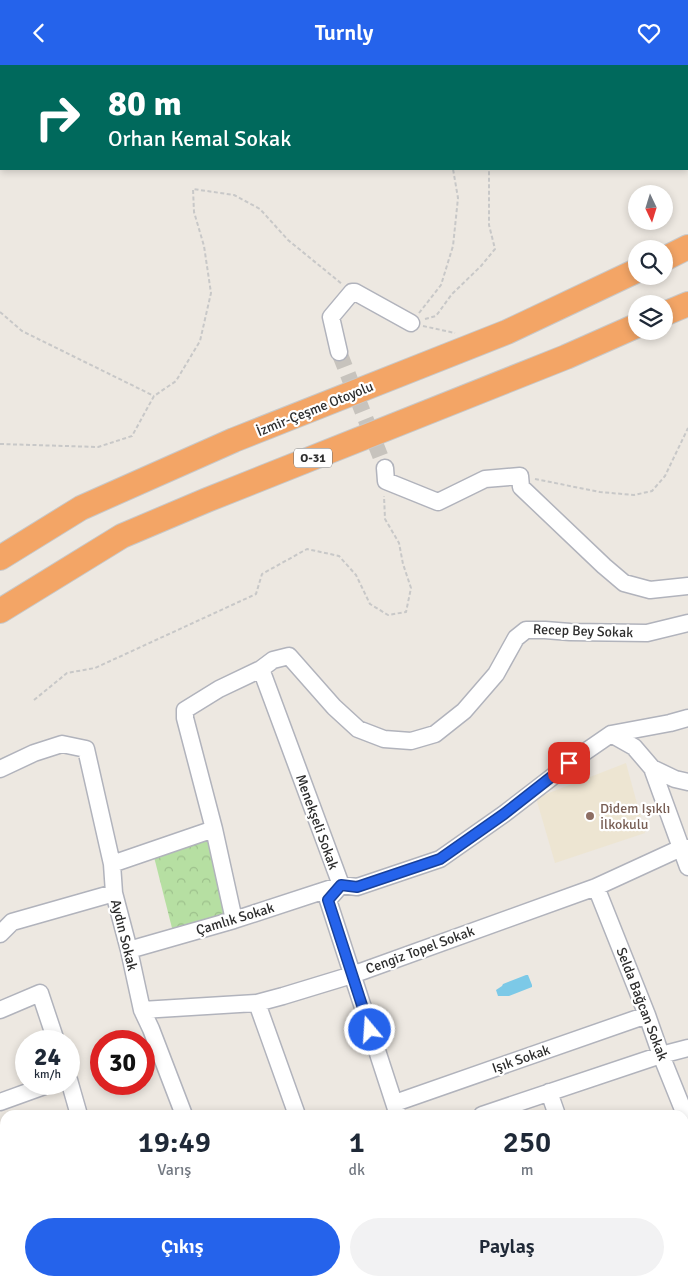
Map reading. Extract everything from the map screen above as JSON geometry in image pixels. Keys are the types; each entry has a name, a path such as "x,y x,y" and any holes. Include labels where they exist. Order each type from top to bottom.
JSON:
{"highway":[{"path":"673,254 688,247"},
{"name":"İzmir-Çeşme Otoyolu","path":"0,558 81,509 234,440 507,332 628,275"},
{"path":"673,311 688,304"},
{"name":"O-31","path":"0,611 122,536 566,357 628,330"}],"street":[{"path":"338,352 331,317 352,292 411,323"},
{"path":"385,474 438,502 485,479 520,476 521,487 624,583 650,590 688,586"},
{"name":"Recep Bey Sokak","path":"214,829 185,710 219,689 261,669 273,661 289,656 334,707 358,729 384,739 411,741 435,734 464,711 496,674 516,638 526,629 570,632 647,633 688,623"},
{"name":"Menekşeli Sokak","path":"261,669 341,885 328,900 396,1109"},
{"path":"610,734 688,718"},
{"path":"610,734 634,747 652,769 685,848 688,867"},
{"name":"Çamlık Sokak","path":"129,950 234,920 341,885 357,887 440,859 504,814 610,734"},
{"name":"Aydın Sokak","path":"0,769 34,753 62,744 86,749 112,864 114,893 142,1010 182,1110"},
{"path":"652,769 675,779 688,782"},
{"path":"112,864 214,829 234,920"},
{"name":"Cengiz Topel Sokak","path":"142,1010 257,1003 283,996 352,975 596,887 685,848"},
{"name":"Selda Bağcan Sokak","path":"596,887 684,1110"},
{"path":"0,934 12,922 114,893"},
{"path":"0,1010 40,993 52,1030"},
{"path":"257,1003 295,1110"},
{"name":"Işık Sokak","path":"396,1109 647,1015"},
{"path":"497,1110 661,1055 688,1048"},
{"path":"549,1093 555,1110"},
{"path":"0,1102 19,1095"},
{"path":"73,1095 78,1110"}],"path":[{"path":"411,323 441,285 453,246 458,198 453,170"},
{"path":"411,323 436,316 452,294 495,249 489,225 489,170"},
{"path":"0,444 98,447 132,436 154,396 176,381 200,341 211,293 204,246 194,212 194,189 234,195 260,209 288,240 352,292"},
{"path":"0,312 22,331 154,396"},
{"path":"411,323 456,333 475,344"},
{"path":"520,476 600,492 634,495 652,491 665,476 688,428"},
{"path":"34,700 67,673 95,669 256,594 262,574 307,549 339,556 356,575 370,604 388,615 406,612 411,589 399,543 385,519 383,500 385,474"}],"shaded area":[{"name":"Didem Işıklı İlkokulu","path":"626,763 645,833 555,863 536,798"}],"green space":[{"path":"207,835 229,915 173,932 153,853"}],"water":[{"path":"528,975 532,987 509,996 498,996 496,990 503,984"}],"tunnel":[{"path":"339,352 385,468"}],"place":[{"name":"Didem Işıklı İlkokulu","path":"590,816"}],"route":[{"path":"370,1030 328,900 341,885 357,887 440,859 504,814 569,763"}]}
